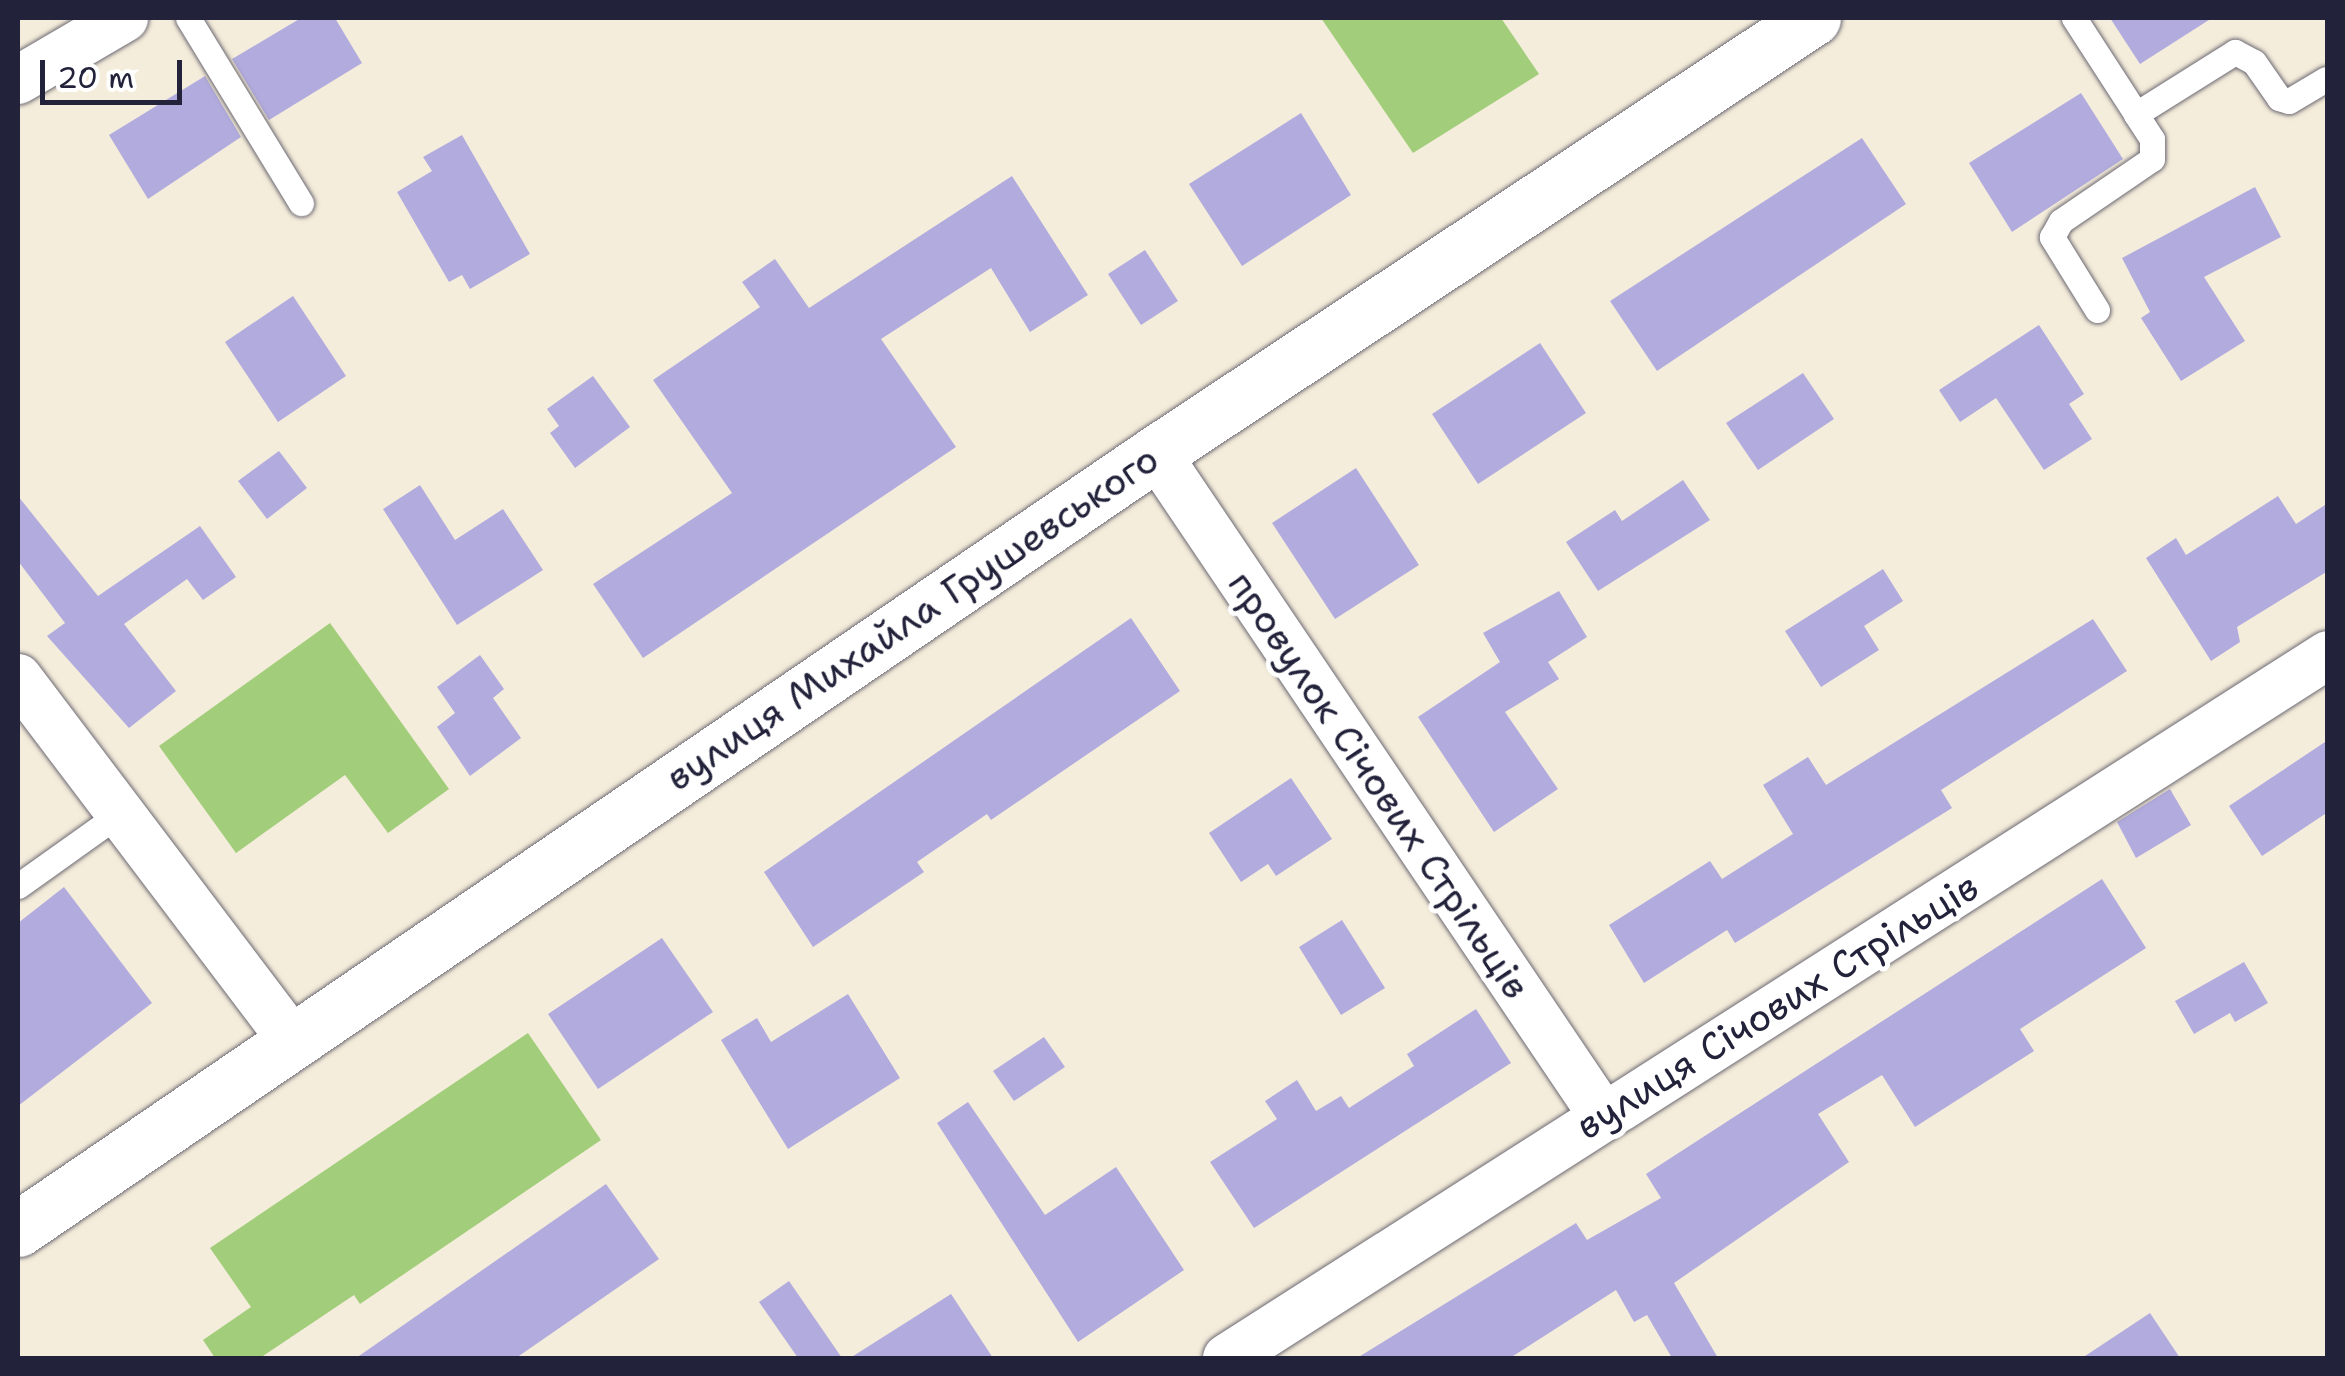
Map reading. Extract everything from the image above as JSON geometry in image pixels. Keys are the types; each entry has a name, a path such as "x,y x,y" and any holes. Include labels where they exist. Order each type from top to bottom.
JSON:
{"street":[{"path":"18,80 124,18"},
{"name":"вулиця Михайла Грушевського","path":"18,1228 291,1038 1156,453 1813,18"},
{"name":"провулок Січових Стрільців","path":"1156,453 1603,1116"},
{"name":"вулиця Січових Стрільців","path":"1227,1358 2328,655"},
{"path":"18,678 123,811 291,1038"}],"lane":[{"path":"188,18 301,203"},
{"path":"2074,18 2152,138 2152,159 2061,221 2052,237 2097,310"},
{"path":"2136,114 2235,52 2254,62 2279,98 2289,101 2326,79"},
{"path":"18,886 123,811"}],"green space":[{"path":"1321,18 1501,18 1539,74 1413,153"},
{"path":"330,623 449,789 388,833 345,775 236,853 159,746"},
{"path":"528,1033 601,1140 360,1304 354,1295 260,1358 215,1358 203,1340 251,1307 210,1248"}],"building":[{"path":"301,18 335,18 362,63 269,120 232,59"},
{"path":"2110,18 2212,18 2140,64"},
{"path":"205,76 241,137 148,199 109,135"},
{"path":"2081,93 2123,159 2012,232 1969,163"},
{"path":"1301,113 1351,195 1242,266 1189,184"},
{"path":"462,135 530,254 470,289 462,275 449,282 397,192 432,171 423,157"},
{"path":"1862,138 1906,204 1657,371 1610,301"},
{"path":"1012,176 1088,295 1030,332 991,268 881,339 956,447 643,658 593,584 732,493 653,380 760,307 742,282 775,259 809,308"},
{"path":"2255,187 2281,237 2204,277 2245,341 2181,381 2141,318 2150,312 2122,258"},
{"path":"1145,250 1178,301 1141,325 1108,274"},
{"path":"293,296 346,376 278,422 225,342"},
{"path":"2039,325 2084,394 2069,404 2092,439 2044,470 1996,398 1960,422 1939,390"},
{"path":"1540,343 1586,413 1478,484 1432,414"},
{"path":"1803,373 1834,419 1758,470 1726,423"},
{"path":"593,376 630,427 575,468 550,433 559,426 547,409"},
{"path":"279,451 307,488 267,519 238,481"},
{"path":"1356,468 1419,565 1335,619 1272,523"},
{"path":"1683,480 1710,520 1598,591 1566,542 1615,510 1622,521"},
{"path":"420,485 455,540 503,509 543,570 457,625 383,509"},
{"path":"18,496 98,596 200,526 236,577 203,600 187,579 124,624 176,691 129,728 47,636 65,623 18,561"},
{"path":"2278,496 2296,524 2328,503 2328,571 2237,627 2240,642 2211,661 2146,558 2176,538 2186,555"},
{"path":"1883,569 1903,601 1864,626 1879,650 1821,687 1785,631"},
{"path":"1559,591 1587,637 1548,662 1559,679 1505,712 1558,789 1494,832 1418,717 1500,662 1483,633"},
{"path":"1131,618 1180,691 991,820 987,814 917,862 924,872 813,947 764,872"},
{"path":"2093,619 2127,671 1941,790 1952,808 1735,943 1727,930 1644,983 1609,925 1710,861 1722,879 1793,834 1763,785 1808,757 1826,785"},
{"path":"480,655 504,689 493,698 521,738 470,776 437,727 455,713 437,687"},
{"path":"2328,740 2328,812 2262,856 2229,806"},
{"path":"1291,778 1332,839 1276,876 1268,864 1241,882 1209,833"},
{"path":"2170,789 2191,825 2136,858 2117,822"},
{"path":"2102,879 2146,948 2020,1029 2034,1051 1915,1127 1882,1075 1818,1114 1849,1162 1674,1283 1718,1358 1672,1358 1647,1315 1634,1322 1616,1290 1510,1358 1357,1358 1576,1223 1587,1240 1661,1198 1646,1174"},
{"path":"64,887 152,1003 18,1106 18,923"},
{"path":"1342,920 1385,988 1341,1015 1299,947"},
{"path":"662,938 713,1012 598,1089 548,1014"},
{"path":"2244,962 2268,1003 2235,1022 2230,1013 2194,1034 2175,1001"},
{"path":"848,994 900,1078 788,1149 721,1040 757,1018 771,1042"},
{"path":"1476,1009 1511,1063 1254,1228 1210,1162 1277,1119 1265,1101 1297,1080 1316,1111 1341,1096 1349,1108 1414,1066 1407,1054"},
{"path":"1044,1037 1065,1067 1014,1101 993,1071"},
{"path":"968,1102 1045,1215 1116,1167 1184,1270 1078,1342 937,1123"},
{"path":"606,1184 659,1259 516,1358 356,1358"},
{"path":"789,1281 842,1358 798,1358 759,1302"},
{"path":"951,1294 993,1358 850,1358"},
{"path":"2150,1313 2180,1358 2082,1358"}]}
